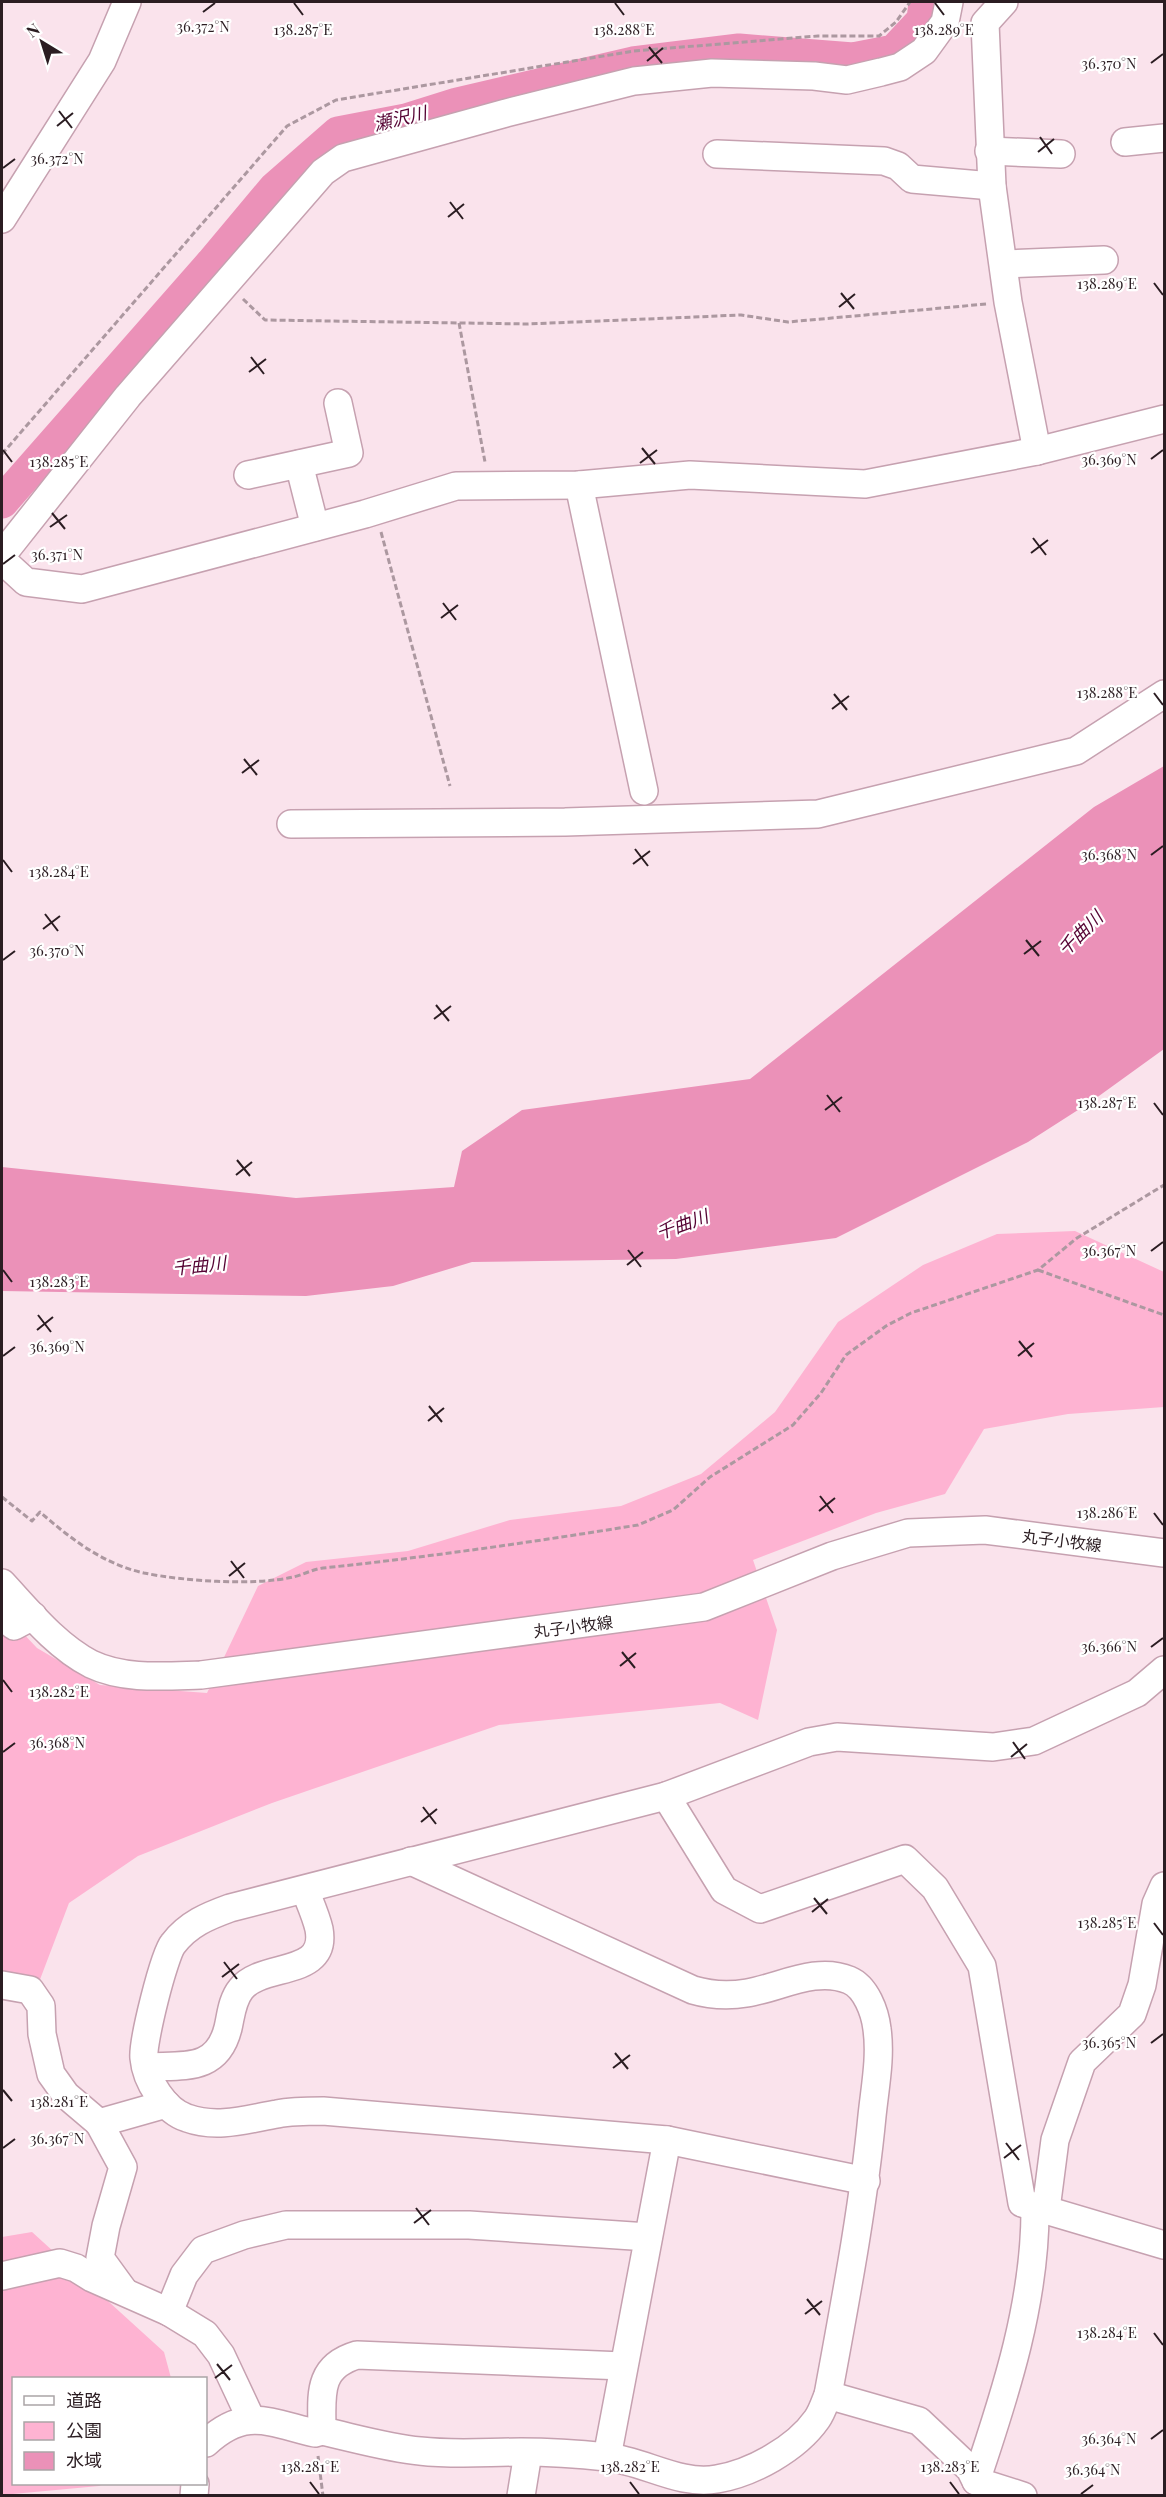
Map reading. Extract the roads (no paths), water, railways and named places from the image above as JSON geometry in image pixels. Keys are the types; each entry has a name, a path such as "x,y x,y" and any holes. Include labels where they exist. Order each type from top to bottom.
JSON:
{"street":[{"path":"2,219 102,62 127,2"},
{"path":"2,555 128,396 323,172 343,158 506,113 634,81 712,73 814,76 847,80 881,72 900,67 924,51 945,22 949,2"},
{"path":"1004,2 985,23 989,150 1008,302 1037,451"},
{"path":"1125,142 1164,138"},
{"path":"989,150 1061,154"},
{"path":"717,154 884,161 898,166 912,179 992,186"},
{"path":"1004,264 1104,260"},
{"path":"248,475 349,453 338,402"},
{"path":"2,560 26,582 82,589 315,527 456,486 579,485 690,475 865,484 1037,451 1164,419"},
{"path":"299,464 315,527"},
{"path":"579,485 644,791"},
{"path":"291,824 565,822 818,814 1076,751 1164,694"},
{"name":"丸子小牧線","path":"2,1583 63,1645 91,1664 134,1675 201,1675 705,1607 832,1556 908,1533 985,1530 1164,1553"},
{"path":"2,1616 14,1626 33,1616"},
{"path":"866,2181 667,2140 323,2111 280,2114 228,2123 187,2118 166,2104 153,2085 143,2057 164,1961 172,1945 186,1930 204,1917 230,1908 666,1796 780,1751 837,1737 993,1747 1034,1741 1137,1693 1163,1674"},
{"path":"666,1796 724,1890 760,1909 905,1859 935,1888 982,1966 1022,2203 1164,2245"},
{"path":"207,2442 220,2430 251,2418 419,2451 528,2452 607,2457 638,2462 687,2480 716,2479 746,2471 772,2458 817,2420 828,2394 866,2181 878,2044 877,2027 868,1999 852,1981 833,1975 808,1977 746,1993 709,1995 693,1990 411,1861"},
{"path":"976,2481 1008,2387 1055,2140 1082,2062 1132,2014 1142,1985 1156,1904 1164,1886"},
{"path":"147,2067 199,2064 217,2055 227,2030 231,2010 241,1988 261,1975 306,1964 319,1947 319,1930 305,1890"},
{"path":"2,1985 30,1990 40,2006 42,2034 51,2074 66,2095 99,2123 123,2167 106,2226 100,2258 125,2292"},
{"path":"99,2123 166,2104"},
{"path":"607,2457 667,2140"},
{"path":"169,2312 184,2275 203,2250 244,2235 286,2225 469,2225 648,2236"},
{"path":"2,2276 60,2263 169,2312 205,2334 221,2355 251,2418"},
{"path":"318,2432 322,2386 330,2371 344,2359 357,2355 623,2366"},
{"path":"828,2394 919,2421 970,2469 976,2481 1023,2496"},
{"path":"520,2496 528,2452"}],"water":[{"name":"千曲川","path":"1164,766 1164,1049 1092,1101 1028,1142 836,1238 676,1259 472,1262 393,1286 306,1296 2,1291 2,1167 296,1198 454,1187 462,1151 522,1110 750,1079 1094,807"}],"waterway":[{"name":"瀬沢川","path":"2,502 274,189 338,133 406,120 457,104 633,63 739,50 853,59 894,51 923,20 925,2"}]}
